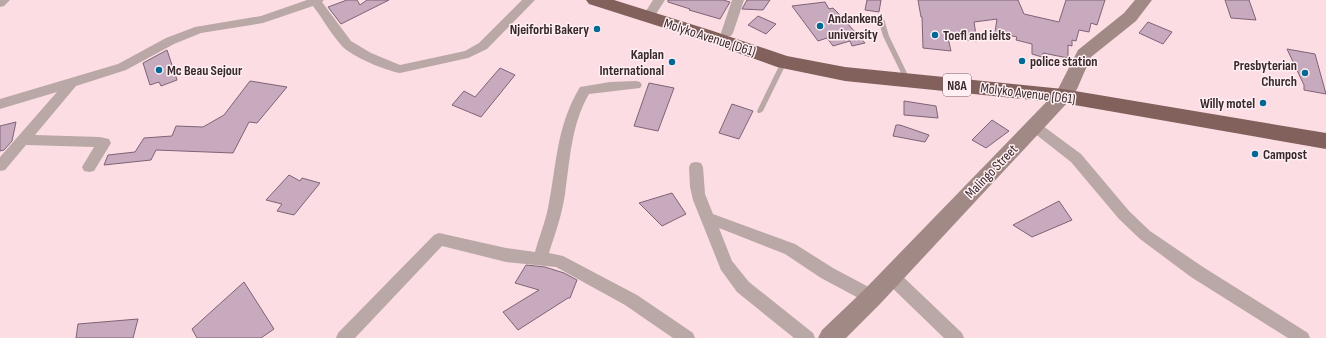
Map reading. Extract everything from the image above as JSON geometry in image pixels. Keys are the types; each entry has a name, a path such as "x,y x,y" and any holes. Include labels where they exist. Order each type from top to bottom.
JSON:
{"highway":[{"name":"Molyko Avenue (D61)","path":"594,0 706,35 784,62 845,74 903,81 1066,93 1326,131"},
{"name":"Molyko Avenue (D61)","path":"621,0 655,6 727,34 807,58 852,66 984,79 1326,140"}],"street":[{"path":"0,3 4,0"},
{"path":"0,104 122,67 170,41 199,30 263,20 317,1 347,44 367,56 393,68 400,69 468,54 483,46 529,0"},
{"path":"727,34 738,0"},
{"name":"Malingo Street","path":"830,338 872,297 1066,93 1084,54 1130,17 1144,0"},
{"path":"0,166 72,83"},
{"path":"540,259 555,209 563,157 576,105 585,90 610,86 636,85"},
{"path":"1034,126 1076,158 1124,215 1145,235 1197,272 1302,338"},
{"path":"22,140 104,143 89,167"},
{"path":"696,167 697,193 700,204 708,218 726,265 743,287 807,338"},
{"path":"708,218 790,249 827,273 872,297"},
{"path":"344,338 439,239 506,255 558,261 631,300 686,338"},
{"path":"891,276 956,338"}],"lane":[{"path":"881,19 886,36 904,72"},
{"path":"760,111 784,62"}],"building":[{"path":"347,0 357,0 360,5 367,0 389,0 341,24 328,7"},
{"path":"668,0 723,0 730,2 720,19 689,10 690,9 668,2"},
{"path":"747,0 770,0 763,10 742,9"},
{"path":"867,0 881,0 879,12 865,10"},
{"path":"918,0 1018,0 1024,14 1059,22 1066,0 1105,0 1097,25 1091,23 1089,32 1079,30 1076,41 1072,40 1072,46 1068,45 1068,58 1043,53 1042,57 1032,54 1032,44 1016,40 1017,37 995,32 997,19 974,22 977,41 948,38 951,51 923,48 922,17"},
{"path":"1225,0 1249,0 1256,20 1231,18"},
{"path":"825,2 829,9 833,8 865,43 852,46 850,41 833,46 827,38 818,41 792,6"},
{"path":"758,16 776,24 766,34 748,25"},
{"path":"1148,22 1172,32 1163,44 1139,33"},
{"path":"1287,49 1315,54 1326,94 1304,90 1304,85"},
{"name":"Mc Beau Sejour","path":"167,50 177,80 161,86 159,82 150,85 143,63"},
{"path":"500,68 515,75 481,117 452,105 464,91 475,97"},
{"path":"250,81 287,87 257,123 249,122 233,153 156,150 151,160 104,165 108,155 135,152 144,138 172,136 176,126 203,127 224,115"},
{"path":"649,83 674,88 658,131 634,126"},
{"path":"904,101 936,106 938,118 904,115"},
{"path":"732,104 753,111 739,139 719,133"},
{"path":"992,120 1009,131 986,148 972,140"},
{"path":"16,122 12,141 4,150 0,151 0,126"},
{"path":"896,125 929,135 925,142 893,136"},
{"path":"289,175 300,181 302,178 320,183 294,215 277,211 282,204 266,200"},
{"path":"672,193 686,214 662,226 639,203"},
{"path":"1059,201 1072,220 1032,237 1013,225"},
{"path":"526,265 545,267 564,273 577,280 570,298 518,330 503,312 539,290 515,283"},
{"path":"244,282 274,329 261,338 197,338 192,329"},
{"path":"138,319 133,338 76,338 78,324"}],"place":[{"name":"Andankeng university","path":"820,26"},
{"name":"Njeiforbi Bakery","path":"597,29"},
{"name":"Toefl and ielts","path":"935,35"},
{"name":"police station","path":"1022,61"},
{"name":"Kaplan International","path":"672,62"},
{"name":"Mc Beau Sejour","path":"159,70"},
{"name":"Presbyterian Church","path":"1305,73"},
{"name":"Willy motel","path":"1263,103"},
{"name":"Campost","path":"1255,154"}]}
